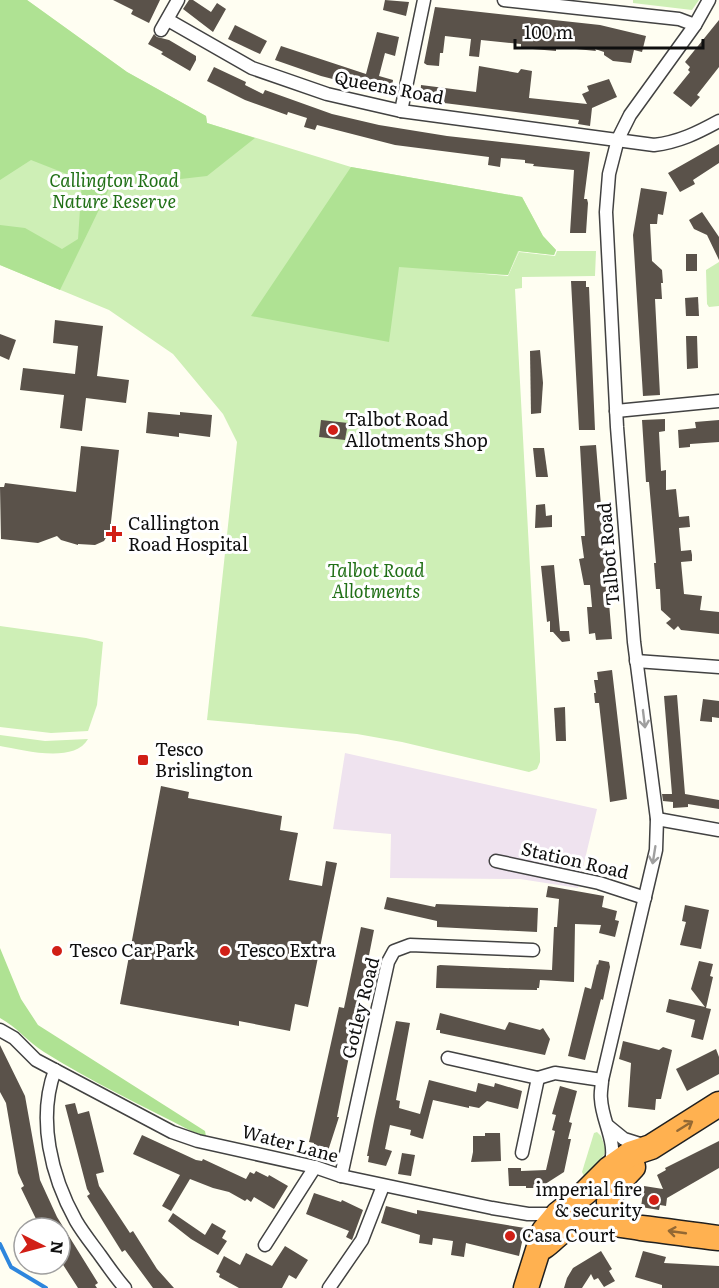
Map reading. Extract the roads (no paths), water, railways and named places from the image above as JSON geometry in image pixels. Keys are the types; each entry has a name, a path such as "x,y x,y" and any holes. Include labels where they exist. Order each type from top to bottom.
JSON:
{"highway":[{"path":"526,1288 543,1231 549,1220 630,1154 651,1147 719,1104"},
{"path":"635,1227 612,1210 609,1202 610,1194 622,1176 641,1160 651,1147"},
{"path":"549,1220 572,1226 614,1223 719,1238"}],"street":[{"name":"Queens Road","path":"178,0 165,25 252,68 327,94 401,111 654,145 675,142 696,134 719,121"},
{"path":"401,111 424,0"},
{"path":"504,0 679,19 695,25"},
{"name":"Talbot Road","path":"609,1169 612,1158 608,1126 601,1099 602,1080 650,879 656,850 656,824 636,661 616,411 606,212 609,174 618,139 630,115 695,25 709,0"},
{"path":"616,411 715,401"},
{"path":"636,661 719,668"},
{"path":"656,824 719,830"},
{"name":"Station Road","path":"496,861 599,883 645,898"},
{"name":"Gotley Road","path":"340,1176 388,962 394,951 410,945 533,950"},
{"name":"Water Lane","path":"0,1030 14,1038 36,1060 172,1132 198,1141 315,1167 340,1176 382,1186 549,1220"},
{"path":"448,1058 538,1078 555,1073 602,1080"},
{"path":"55,1070 47,1095 46,1122 58,1182 76,1221 125,1288"},
{"path":"522,1153 538,1078"},
{"path":"608,1126 624,1139 651,1147"},
{"path":"265,1245 315,1167"},
{"path":"329,1288 362,1240 382,1186"}],"waterway":[{"path":"0,1244 11,1267 46,1288"}],"place":[{"name":"Talbot Road Allotments Shop","path":"333,430"},
{"name":"Callington Road Hospital","path":"114,534"},
{"name":"Tesco Brislington","path":"143,760"},
{"name":"Tesco Car Park","path":"57,951"},
{"name":"Tesco Extra","path":"225,951"},
{"name":"imperial fire & security","path":"654,1200"},
{"name":"Casa Court","path":"510,1236"}],"park label":[{"name":"Callington Road Nature Reserve","path":"114,192"},
{"name":"Talbot Road Allotments","path":"376,581"}]}
